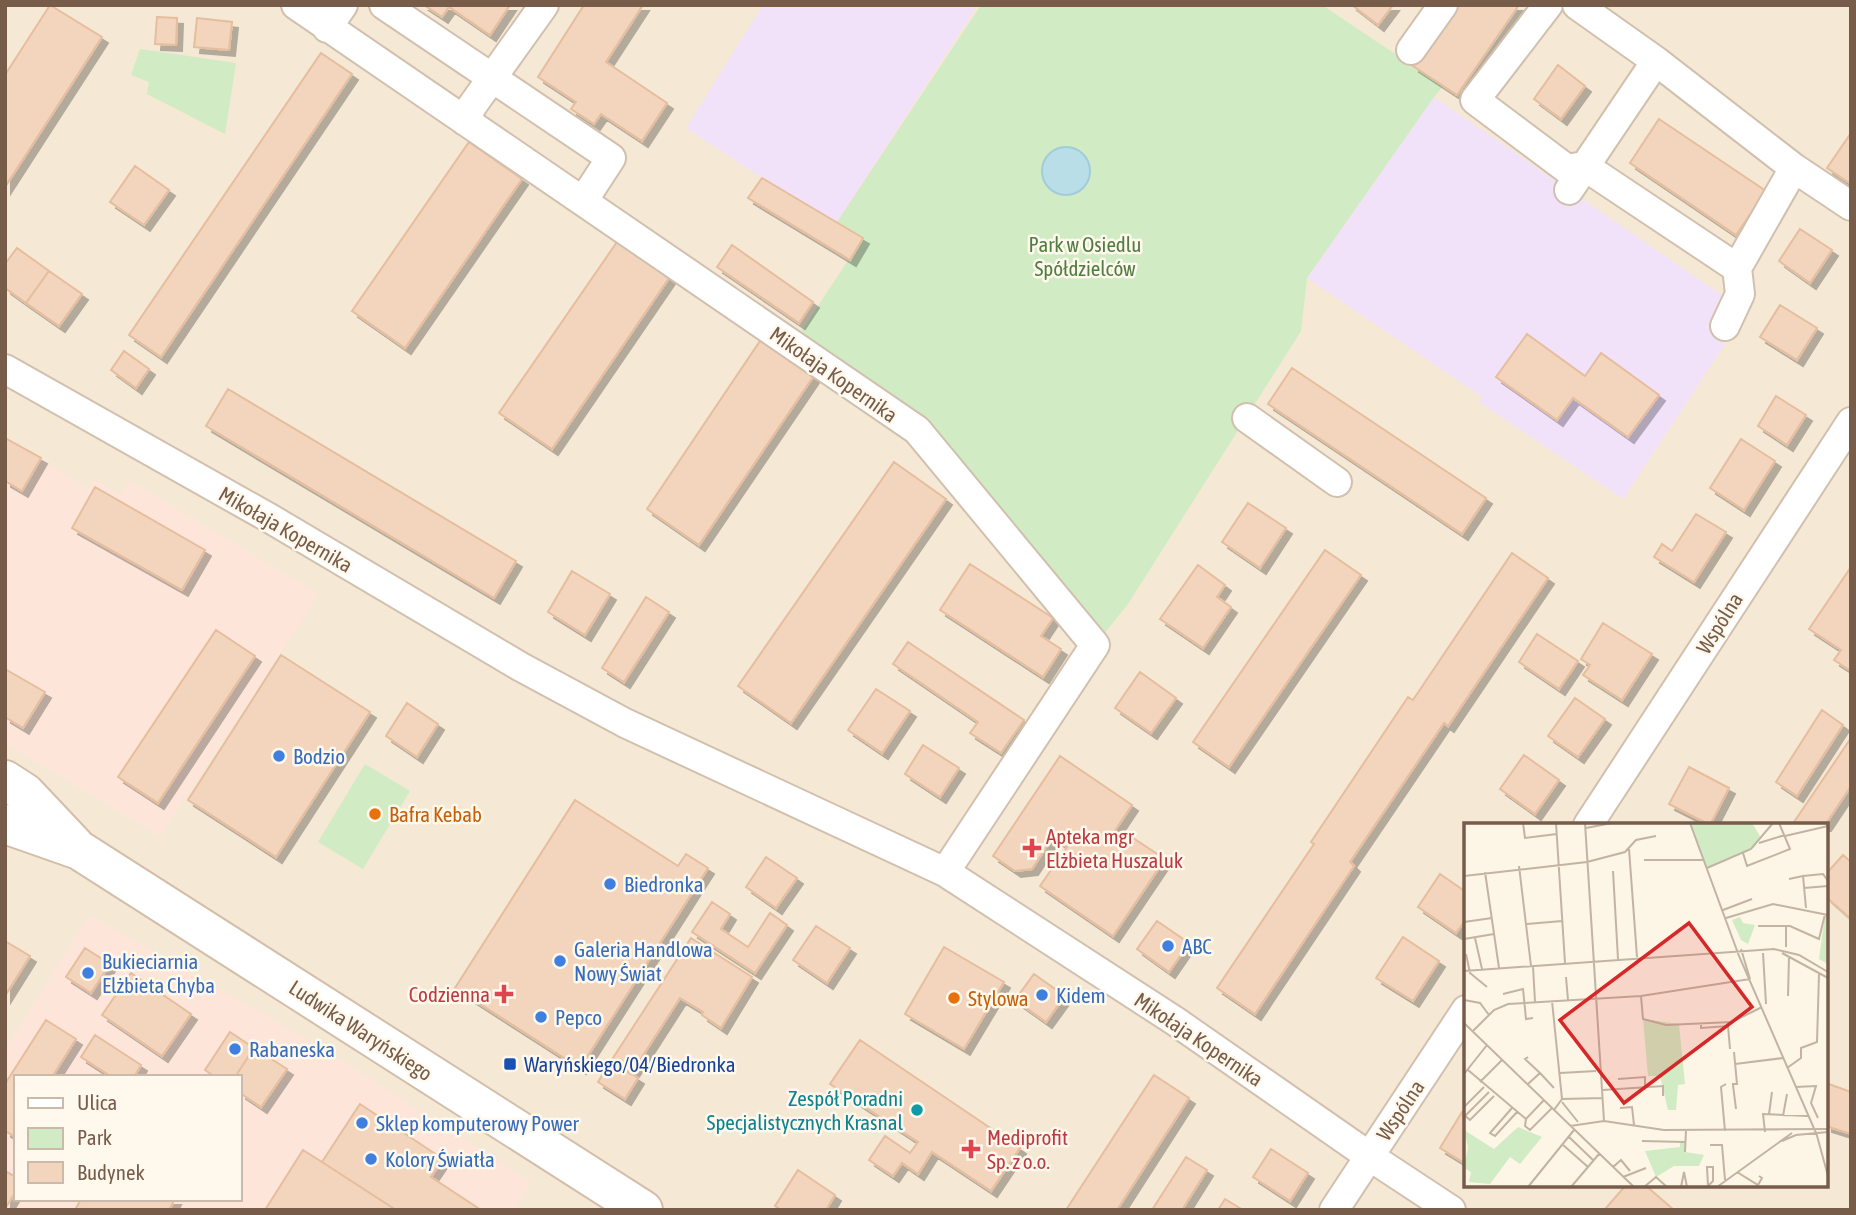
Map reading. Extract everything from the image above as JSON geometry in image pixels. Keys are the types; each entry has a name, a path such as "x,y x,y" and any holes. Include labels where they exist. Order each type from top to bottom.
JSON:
{"main road":[{"name":"Ludwika Waryńskiego","path":"5,780 25,793 79,850"},
{"name":"Ludwika Waryńskiego","path":"5,824 79,850 643,1210"}],"street":[{"name":"Mikołaja Kopernika","path":"296,5 335,17 465,121 918,430 1095,645 945,872"},
{"path":"384,5 611,158 583,201"},
{"path":"465,121 472,106 544,5"},
{"path":"1411,50 1443,5"},
{"path":"1548,5 1475,100 1567,169 1584,166 1737,268"},
{"path":"1577,5 1656,61 1794,168 1851,205"},
{"path":"1569,190 1656,61"},
{"path":"1725,326 1740,294 1737,268 1794,168"},
{"name":"Mikołaja Kopernika","path":"5,369 159,455 520,667 625,723 945,872 1175,1021 1451,1210"},
{"path":"1247,418 1337,482"},
{"name":"Wspólna","path":"1589,823 1851,422"},
{"name":"Wspólna","path":"1334,1210 1464,1013"}],"shaded area":[{"path":"5,5 1851,5 1851,1210 5,1210"},
{"path":"763,5 978,5 837,222 762,178 686,128"},
{"path":"1434,97 1723,296 1718,321 1733,332 1623,499 1479,402 1482,397 1307,278"},
{"path":"5,438 89,489 96,480 120,495 130,480 319,594 160,836 5,743"},
{"path":"89,915 323,1048 531,1182 513,1210 5,1210 5,1050"}],"green space":[{"name":"Park w Osiedlu Spółdzielców","path":"981,5 1322,5 1443,86 1307,278 1301,331 1128,604 1095,645 917,430 792,345 863,238 837,222"},
{"path":"140,49 236,63 225,134 147,94 149,82 131,75"},
{"path":"365,764 410,791 363,869 318,842"}],"water":[{"path":"1066,147 1083,154 1090,171 1083,188 1066,195 1049,188 1042,171 1049,154"}],"building":[{"path":"50,5 102,37 5,187 5,75"},
{"path":"424,5 510,5 490,35 449,7 442,17"},
{"path":"584,5 643,5 606,62 667,103 642,141 601,114 594,124 571,109 576,102 538,77"},
{"path":"1352,5 1393,5 1378,25"},
{"path":"1455,5 1519,5 1457,95 1413,66"},
{"path":"157,17 177,18 176,45 155,44"},
{"path":"197,18 232,22 229,50 194,47"},
{"path":"321,53 352,74 161,357 129,335"},
{"path":"1558,65 1585,86 1561,119 1534,99"},
{"path":"1659,119 1766,191 1736,235 1630,163"},
{"path":"1851,133 1851,184 1827,168"},
{"path":"469,142 522,179 405,348 352,311"},
{"path":"135,166 169,190 144,225 110,202"},
{"path":"762,178 863,238 850,260 748,198"},
{"path":"1800,229 1832,250 1810,283 1779,261"},
{"path":"617,242 669,278 552,449 499,413"},
{"path":"732,245 813,302 799,323 717,267"},
{"path":"17,248 49,271 26,303 5,288 5,264"},
{"path":"49,271 82,294 59,326 26,303"},
{"path":"1780,305 1817,328 1797,360 1760,337"},
{"path":"1527,334 1585,376 1601,353 1659,395 1628,437 1573,398 1557,420 1496,377"},
{"path":"760,341 813,377 699,545 647,509"},
{"path":"124,351 149,369 136,388 111,370"},
{"path":"1292,368 1486,498 1462,534 1268,404"},
{"path":"228,389 516,561 494,598 206,426"},
{"path":"1776,396 1806,415 1787,445 1758,426"},
{"path":"5,438 41,458 22,491 5,481"},
{"path":"1741,439 1775,461 1744,510 1710,488"},
{"path":"894,462 946,499 791,723 738,686"},
{"path":"95,487 205,550 182,590 72,528"},
{"path":"1248,503 1286,528 1260,568 1222,542"},
{"path":"1696,514 1726,532 1694,582 1654,557 1662,544 1672,551"},
{"path":"1325,550 1361,575 1229,767 1193,742"},
{"path":"1512,553 1548,578 1448,726 1444,723 1350,862 1354,866 1255,1014 1217,988 1408,697 1413,700"},
{"path":"970,564 1053,618 1041,636 1061,649 1043,677 940,610"},
{"path":"1198,565 1225,585 1217,597 1231,607 1203,648 1160,619"},
{"path":"1851,567 1851,671 1834,660 1841,650 1809,629"},
{"path":"572,571 610,594 585,635 548,612"},
{"path":"646,597 669,612 624,682 602,668"},
{"path":"1603,623 1652,654 1622,700 1583,675 1590,665 1581,659"},
{"path":"216,630 255,656 158,803 118,777"},
{"path":"1537,634 1578,661 1559,689 1519,662"},
{"path":"908,642 1024,720 1001,753 970,733 978,722 893,664"},
{"name":"Bodzio","path":"281,655 370,712 276,857 188,800"},
{"path":"5,669 45,692 23,728 5,717"},
{"path":"1140,672 1176,698 1151,733 1115,708"},
{"path":"876,689 910,711 882,753 848,730"},
{"path":"1575,698 1605,719 1578,757 1548,736"},
{"path":"407,703 438,724 417,757 386,736"},
{"path":"1822,710 1843,725 1797,796 1776,782"},
{"path":"1851,738 1851,786 1826,823 1793,823"},
{"path":"923,745 959,768 940,797 905,774"},
{"path":"1524,755 1559,780 1535,814 1500,789"},
{"path":"1060,756 1132,805 1112,835 1124,844 1130,836 1165,859 1113,936 1040,886 1067,847 1053,837 1032,869 1015,871 993,856"},
{"path":"1689,767 1729,788 1711,823 1669,804"},
{"name":"Galeria Handlowa Nowy Świat","path":"575,800 678,866 686,854 708,868 580,1068 455,988"},
{"path":"1843,855 1851,862 1851,919 1828,899 1828,872"},
{"path":"766,857 797,878 776,908 746,887"},
{"path":"1440,874 1464,891 1464,922 1456,933 1418,907"},
{"path":"712,902 730,914 721,929 748,947 770,913 787,925 755,973 692,932"},
{"path":"1157,921 1189,943 1169,972 1137,949"},
{"path":"816,926 850,948 827,983 793,960"},
{"path":"1403,937 1439,961 1413,1001 1376,978"},
{"path":"691,938 752,977 721,1028 702,1015 703,1012 680,998 631,1074 611,1061"},
{"path":"5,941 30,956 5,996"},
{"name":"Stylowa","path":"944,947 1004,982 964,1049 905,1014"},
{"path":"85,948 110,964 91,993 66,977"},
{"path":"131,973 191,1014 162,1056 102,1015"},
{"path":"1034,974 1065,996 1046,1022 1015,1000"},
{"path":"46,1020 76,1039 53,1075 14,1075 14,1136 5,1131 5,1084"},
{"path":"230,1032 254,1048 236,1075 212,1075 205,1070"},
{"path":"95,1035 141,1065 135,1075 109,1075 81,1057"},
{"name":"Zespół Poradni Specjalistycznych Krasnal","path":"860,1040 1020,1148 991,1191 932,1152 918,1174 902,1163 893,1176 869,1160 885,1136 910,1153 918,1142 830,1084"},
{"path":"254,1048 287,1069 261,1107 242,1094 242,1075 236,1075"},
{"path":"611,1061 638,1078 625,1099 598,1082"},
{"path":"1154,1075 1189,1098 1117,1210 1066,1210"},
{"path":"1828,1084 1851,1092 1851,1134 1828,1127"},
{"path":"360,1104 443,1159 431,1177 481,1210 396,1210 322,1162"},
{"path":"1462,1112 1464,1113 1464,1163 1440,1148"},
{"path":"1271,1149 1308,1173 1290,1201 1253,1177"},
{"path":"303,1150 322,1162 396,1210 265,1210"},
{"path":"1186,1157 1207,1170 1182,1210 1152,1210"},
{"path":"798,1170 835,1195 826,1210 781,1210 775,1206"},
{"path":"5,1171 14,1176 14,1194 5,1209"},
{"path":"1624,1187 1647,1187 1674,1210 1608,1210 1606,1208"},
{"path":"1225,1199 1243,1210 1218,1210"},
{"path":"80,1201 174,1201 169,1210 75,1210"}],"place":[{"name":"Bodzio","path":"279,756"},
{"name":"Bafra Kebab","path":"375,814"},
{"name":"Apteka mgr Elżbieta Huszaluk","path":"1032,848"},
{"name":"Biedronka","path":"610,884"},
{"name":"ABC","path":"1168,946"},
{"name":"Galeria Handlowa Nowy Świat","path":"560,961"},
{"name":"Bukieciarnia Elżbieta Chyba","path":"88,973"},
{"name":"Codzienna","path":"504,994"},
{"name":"Kidem","path":"1042,995"},
{"name":"Stylowa","path":"954,998"},
{"name":"Pepco","path":"541,1017"},
{"name":"Rabaneska","path":"235,1049"},
{"name":"Waryńskiego/04/Biedronka","path":"510,1064"},
{"name":"Zespół Poradni Specjalistycznych Krasnal","path":"917,1110"},
{"name":"Sklep komputerowy Power","path":"362,1123"},
{"name":"Mediprofit Sp. z o.o.","path":"971,1149"},
{"name":"Kolory Światła","path":"371,1159"}]}
